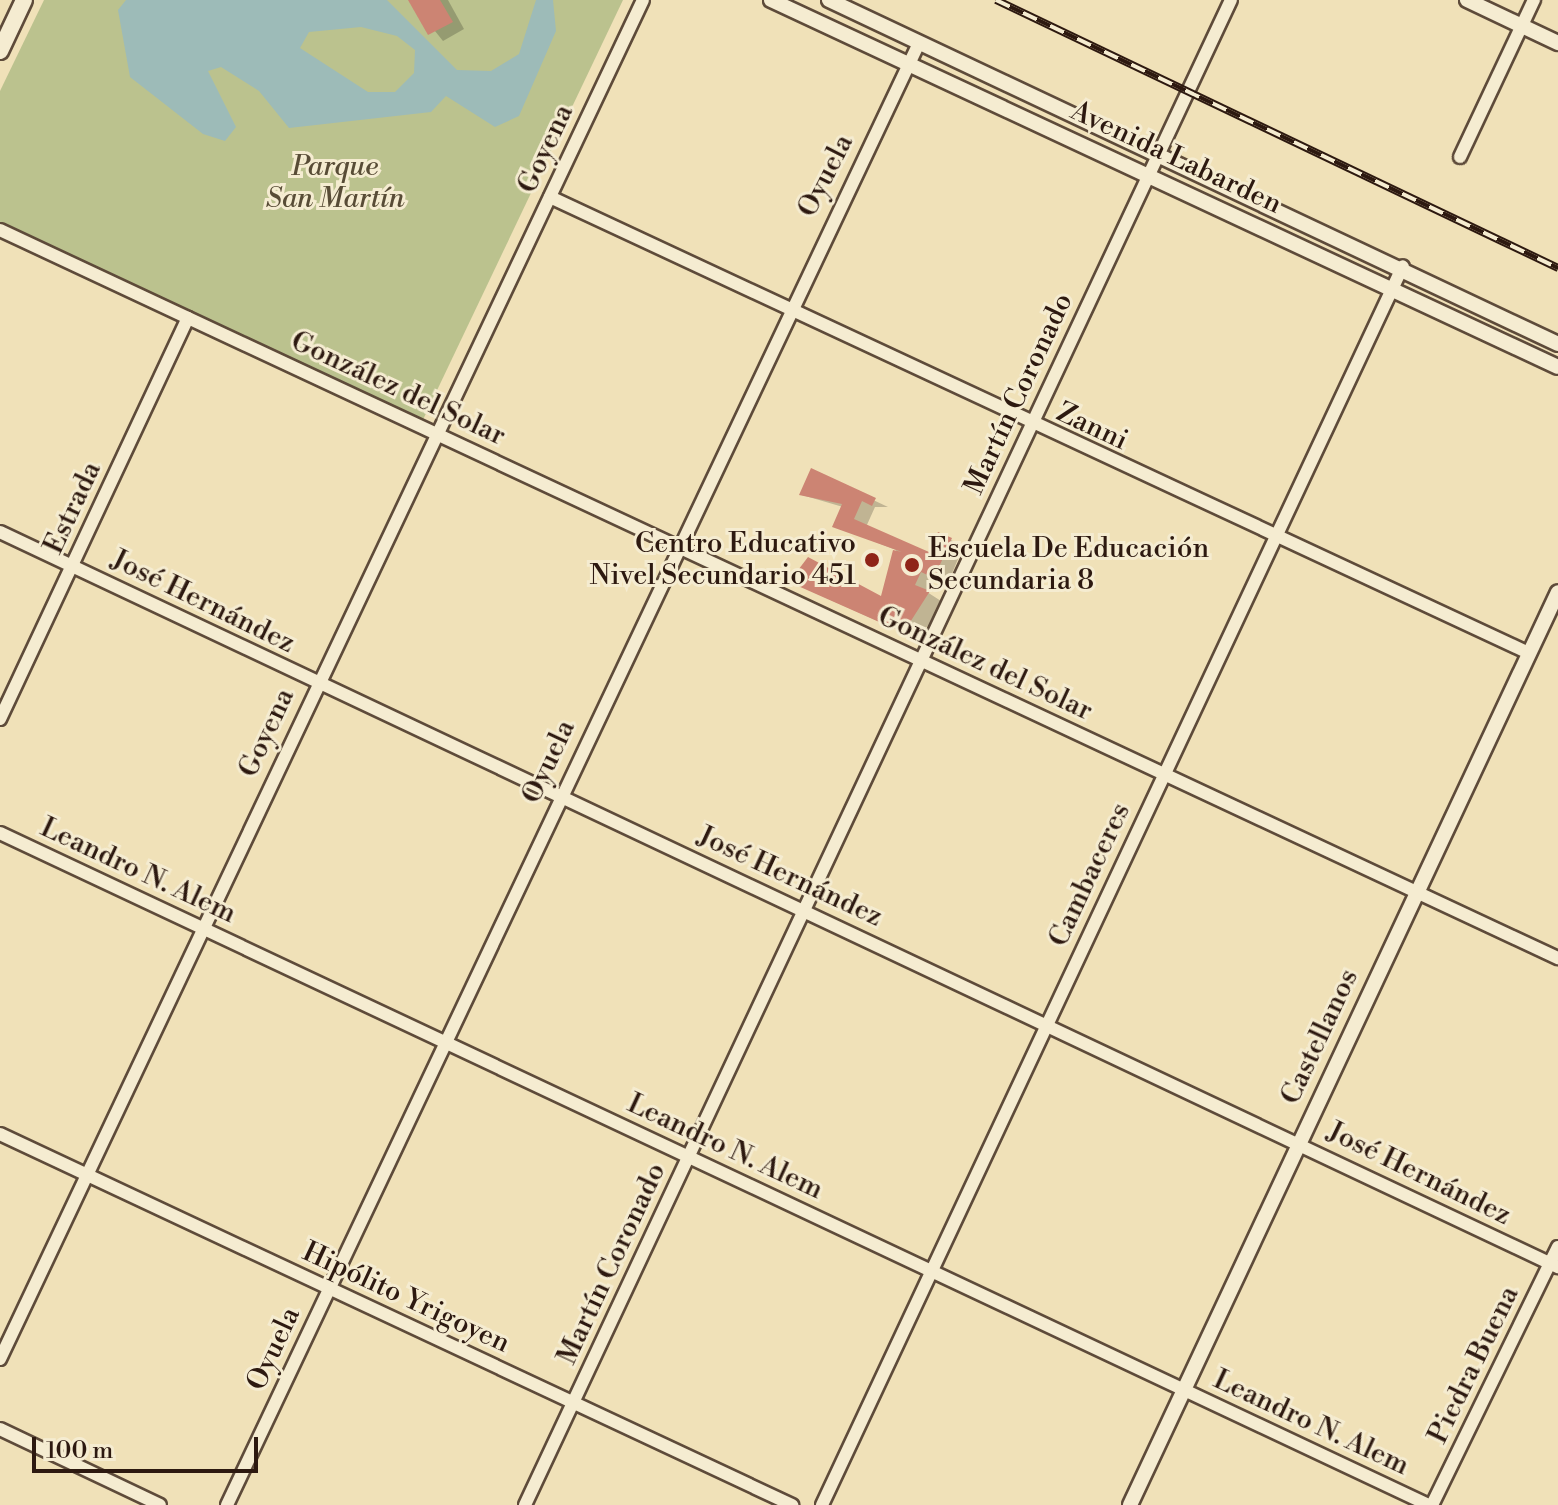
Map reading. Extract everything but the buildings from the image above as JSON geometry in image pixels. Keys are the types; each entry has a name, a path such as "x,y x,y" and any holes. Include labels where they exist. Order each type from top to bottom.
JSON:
{"main road":[{"path":"0,51 24,0"}],"street":[{"name":"Goyena","path":"0,1359 643,0"},
{"name":"Avenida Labarden","path":"771,0 1148,173 1558,367"},
{"name":"Avenida Labarden","path":"829,0 1403,266 1558,344"},
{"name":"Martín Coronado","path":"525,1505 1231,0"},
{"path":"1467,0 1558,43"},
{"path":"1460,157 1534,0"},
{"name":"Oyuela","path":"227,1505 787,310 919,43"},
{"name":"Zanni","path":"550,197 1274,539 1529,653"},
{"name":"González del Solar","path":"0,230 1558,958"},
{"name":"Cambaceres","path":"822,1505 1403,266"},
{"name":"Estrada","path":"0,719 188,318"},
{"name":"José Hernández","path":"0,532 317,684 1048,1022 1554,1265"},
{"name":"Castellanos","path":"1130,1505 1558,592"},
{"name":"Leandro N. Alem","path":"0,833 1430,1505"},
{"name":"Hipólito Yrigoyen","path":"0,1134 792,1505"},
{"name":"Piedra Buena","path":"1430,1505 1554,1265 1558,1247"},
{"path":"0,1429 160,1505"}],"green space":[{"name":"Parque San Martín","path":"44,0 623,0 420,426 0,225 0,91"}],"water":[{"path":"126,0 387,0 457,70 491,71 519,54 536,0 553,0 556,31 519,116 495,127 446,96 431,112 289,128 259,91 221,67 208,71 236,127 225,141 203,134 130,77 118,10","holes":["361,27 397,36 415,50 414,73 395,92 368,92 300,48 309,32"]}],"railway":[{"path":"996,0 1558,268"}],"place":[{"name":"Centro Educativo Nivel Secundario 451","path":"872,560"},
{"name":"Escuela De Educación Secundaria 8","path":"912,565"}]}
